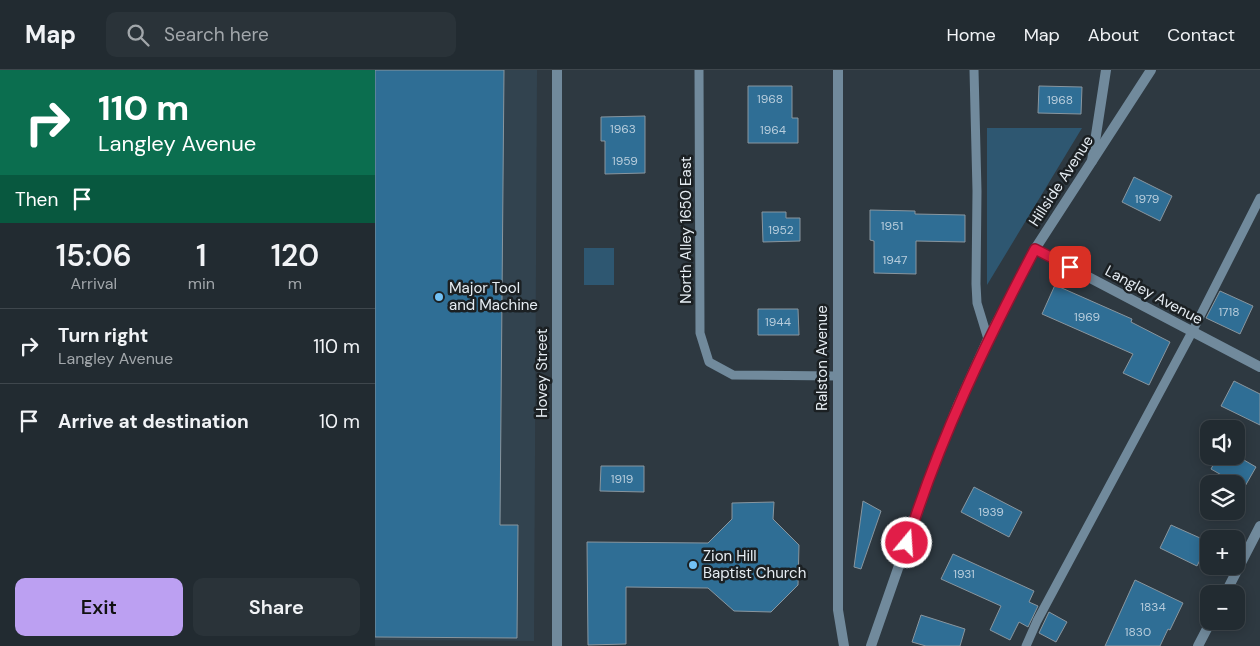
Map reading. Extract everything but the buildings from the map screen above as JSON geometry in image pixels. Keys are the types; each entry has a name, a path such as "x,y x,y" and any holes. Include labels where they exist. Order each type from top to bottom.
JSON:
{"street":[{"name":"Hovey Street","path":"557,70 557,646"},
{"name":"Ralston Avenue","path":"838,70 838,610 844,646"},
{"path":"1091,162 1106,70"},
{"name":"Hillside Avenue","path":"871,646 934,465 958,405 988,339 1035,249 1151,70"},
{"name":"Langley Avenue","path":"1035,249 1260,367"},
{"path":"1230,585 1260,526"},
{"path":"1198,646 1206,630"}],"lane":[{"name":"North Alley 1650 East","path":"699,70 700,333 709,362 733,374 837,376"},
{"path":"974,70 977,191 976,284 977,303 988,339"},
{"path":"1026,646 1041,612 1192,332 1260,198"}],"shaded area":[{"name":"Major Tool and Machine","path":"375,70 537,70 534,641 375,640"},
{"path":"987,128 1082,128 987,285"},
{"path":"584,248 614,248 614,285 584,285"}],"place":[{"name":"Major Tool and Machine","path":"439,297"},
{"name":"Zion Hill Baptist Church","path":"693,565"}],"route":[{"path":"907,543 947,430 988,339 1035,249 1070,267"}]}
